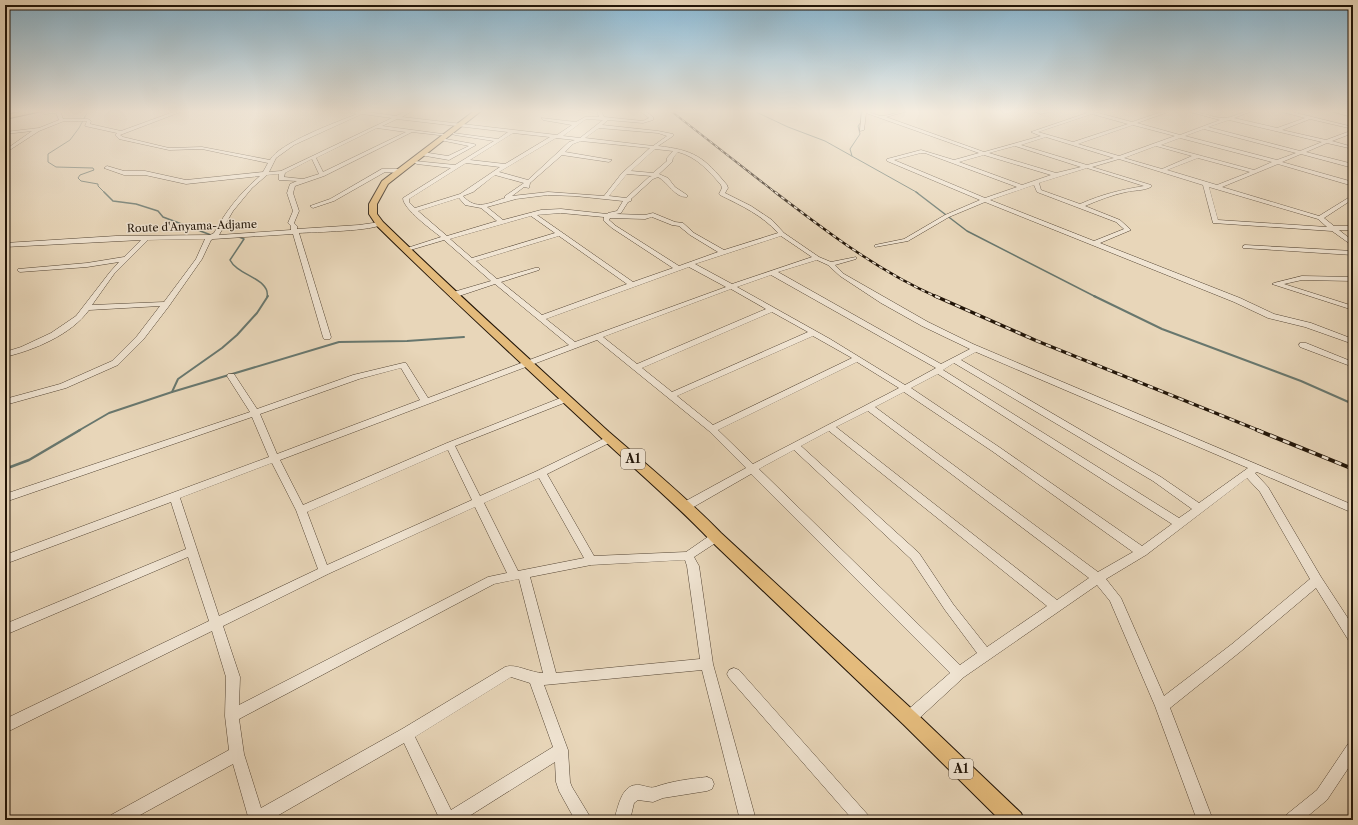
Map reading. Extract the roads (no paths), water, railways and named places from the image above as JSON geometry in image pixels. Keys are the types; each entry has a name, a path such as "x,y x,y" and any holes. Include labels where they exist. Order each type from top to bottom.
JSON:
{"main road":[{"name":"A1","path":"431,150 385,183 377,194 372,209 373,214 380,224 452,295 686,506 716,537 909,718 1014,820"},
{"name":"A1","path":"377,194 425,154"}],"street":[{"path":"210,150 271,162"},
{"path":"5,402 63,386 116,363 140,338 166,304 199,259 208,239 216,234 232,208 250,187 265,174 277,153 283,150"},
{"path":"107,168 124,173 145,174 186,182 282,172 329,150"},
{"path":"327,337 294,226 291,223 296,211 290,193 291,186 295,183 322,175 374,150"},
{"path":"425,154 445,158 457,150"},
{"path":"484,150 406,198 408,205 496,282 575,346"},
{"path":"414,210 460,196 505,166 534,150"},
{"path":"500,201 527,183 565,150"},
{"path":"606,197 626,172 651,150"},
{"path":"671,150 688,153 705,164 724,185 725,188 722,194 756,211 770,221 782,234 817,258 830,264 842,275 925,324 970,346 1252,470 1274,474 1353,509"},
{"path":"599,215 617,213 651,178 656,177 654,174 670,161 670,158 677,150"},
{"path":"973,150 1056,176"},
{"path":"954,162 1002,150"},
{"path":"1032,150 1148,186 1145,188 1128,190 1104,196 1079,206"},
{"path":"1091,150 1320,218 1353,244"},
{"path":"877,246 906,240 954,213 985,200 1056,176 1143,150"},
{"path":"1173,150 1253,172"},
{"path":"1231,150 1353,184"},
{"path":"1289,150 1353,166"},
{"path":"1217,188 1306,150"},
{"path":"1022,187 921,151 889,160 985,200 1237,300 1271,316 1308,325 1353,342"},
{"path":"561,154 609,160"},
{"path":"1161,171 1197,156"},
{"path":"313,157 317,162 322,175"},
{"path":"466,161 505,166"},
{"path":"417,162 456,167"},
{"path":"313,206 332,200 384,170 400,171"},
{"path":"282,172 281,179 310,178"},
{"path":"626,172 654,174 663,178 673,188 685,196"},
{"path":"494,173 525,180 527,183"},
{"path":"527,183 526,190 628,200"},
{"path":"1036,183 1040,191 1118,221 1128,230 1095,243"},
{"path":"1206,184 1215,222 1353,228"},
{"path":"483,207 520,196 546,193"},
{"path":"460,196 468,204 483,207 502,222"},
{"path":"1320,218 1352,199"},
{"path":"407,250 532,214 561,211 608,216 653,216 674,224 681,224 692,234 723,252"},
{"path":"532,214 631,284"},
{"path":"608,216 606,220 614,227 678,268"},
{"name":"Route d'Anyama-Adjame","path":"5,245 147,237 212,237 295,232 380,224"},
{"path":"472,260 560,234"},
{"path":"541,318 631,284 691,265 723,252 782,234"},
{"path":"5,355 24,349 54,335 79,318 112,273 147,237"},
{"path":"1245,247 1353,253"},
{"path":"5,560 772,272 817,258"},
{"path":"830,264 854,258"},
{"path":"20,270 87,265 124,259"},
{"path":"691,265 772,309 905,388 1142,552"},
{"path":"452,295 538,269"},
{"path":"772,272 939,369 1180,524"},
{"path":"1353,279 1302,278 1276,284 1353,308"},
{"path":"86,308 166,304"},
{"path":"637,367 772,309"},
{"path":"671,396 813,334"},
{"path":"598,337 712,429 959,673"},
{"path":"1303,345 1353,365"},
{"path":"686,506 795,445 905,388 977,348"},
{"path":"712,429 857,359"},
{"path":"955,360 1157,479 1200,508"},
{"path":"5,498 356,377 403,365 426,402"},
{"path":"231,376 255,413 274,458 301,510 324,571"},
{"path":"301,510 450,445 566,399"},
{"path":"869,407 1098,578 1114,598 1162,706 1205,820"},
{"path":"830,427 1057,607"},
{"path":"5,726 324,571 478,500 541,473 610,439"},
{"path":"450,445 518,574 551,679"},
{"path":"795,445 915,556 949,607 986,655"},
{"path":"909,718 959,673 1098,578 1142,552 1252,470"},
{"path":"1252,470 1317,580 1352,633"},
{"path":"541,473 591,561"},
{"path":"174,496 233,677 232,716 237,754 257,820 407,734 510,671 535,679 551,679 707,664"},
{"path":"232,716 492,580 591,561 688,556 716,537"},
{"path":"5,630 191,551"},
{"path":"688,556 692,566 707,664 748,820"},
{"path":"1162,706 1236,648 1317,580"},
{"path":"734,674 863,820"},
{"path":"535,679 561,750 563,782 566,791 584,820"},
{"path":"407,734 448,820 561,750"},
{"path":"1291,820 1322,795 1353,749"},
{"path":"116,820 237,754"},
{"path":"622,820 628,799 636,792 653,794 662,791 707,784"}],"waterway":[{"path":"55,150 48,154 48,162 56,167 93,168 94,170 80,175 78,178 81,181 98,184 98,186 113,201 136,204 158,211 163,217 211,235"},
{"path":"840,150 918,193"},
{"path":"850,150 852,156"},
{"path":"916,192 967,231 1095,296"},
{"path":"239,237 244,239 230,260 239,270 259,281 267,291 267,297"},
{"path":"172,392 178,379 222,348 237,335 257,313 268,296"},
{"path":"1095,296 1162,329 1301,381 1353,404"},
{"path":"172,392 339,342 407,341 464,337"},
{"path":"78,431 109,413 172,392"},
{"path":"5,469 29,460 80,430"}],"railway":[{"path":"720,150 776,193"},
{"path":"775,192 833,236 873,263 915,287 937,297"},
{"path":"935,296 1037,341 1260,431"},
{"path":"1257,430 1353,469"}]}
